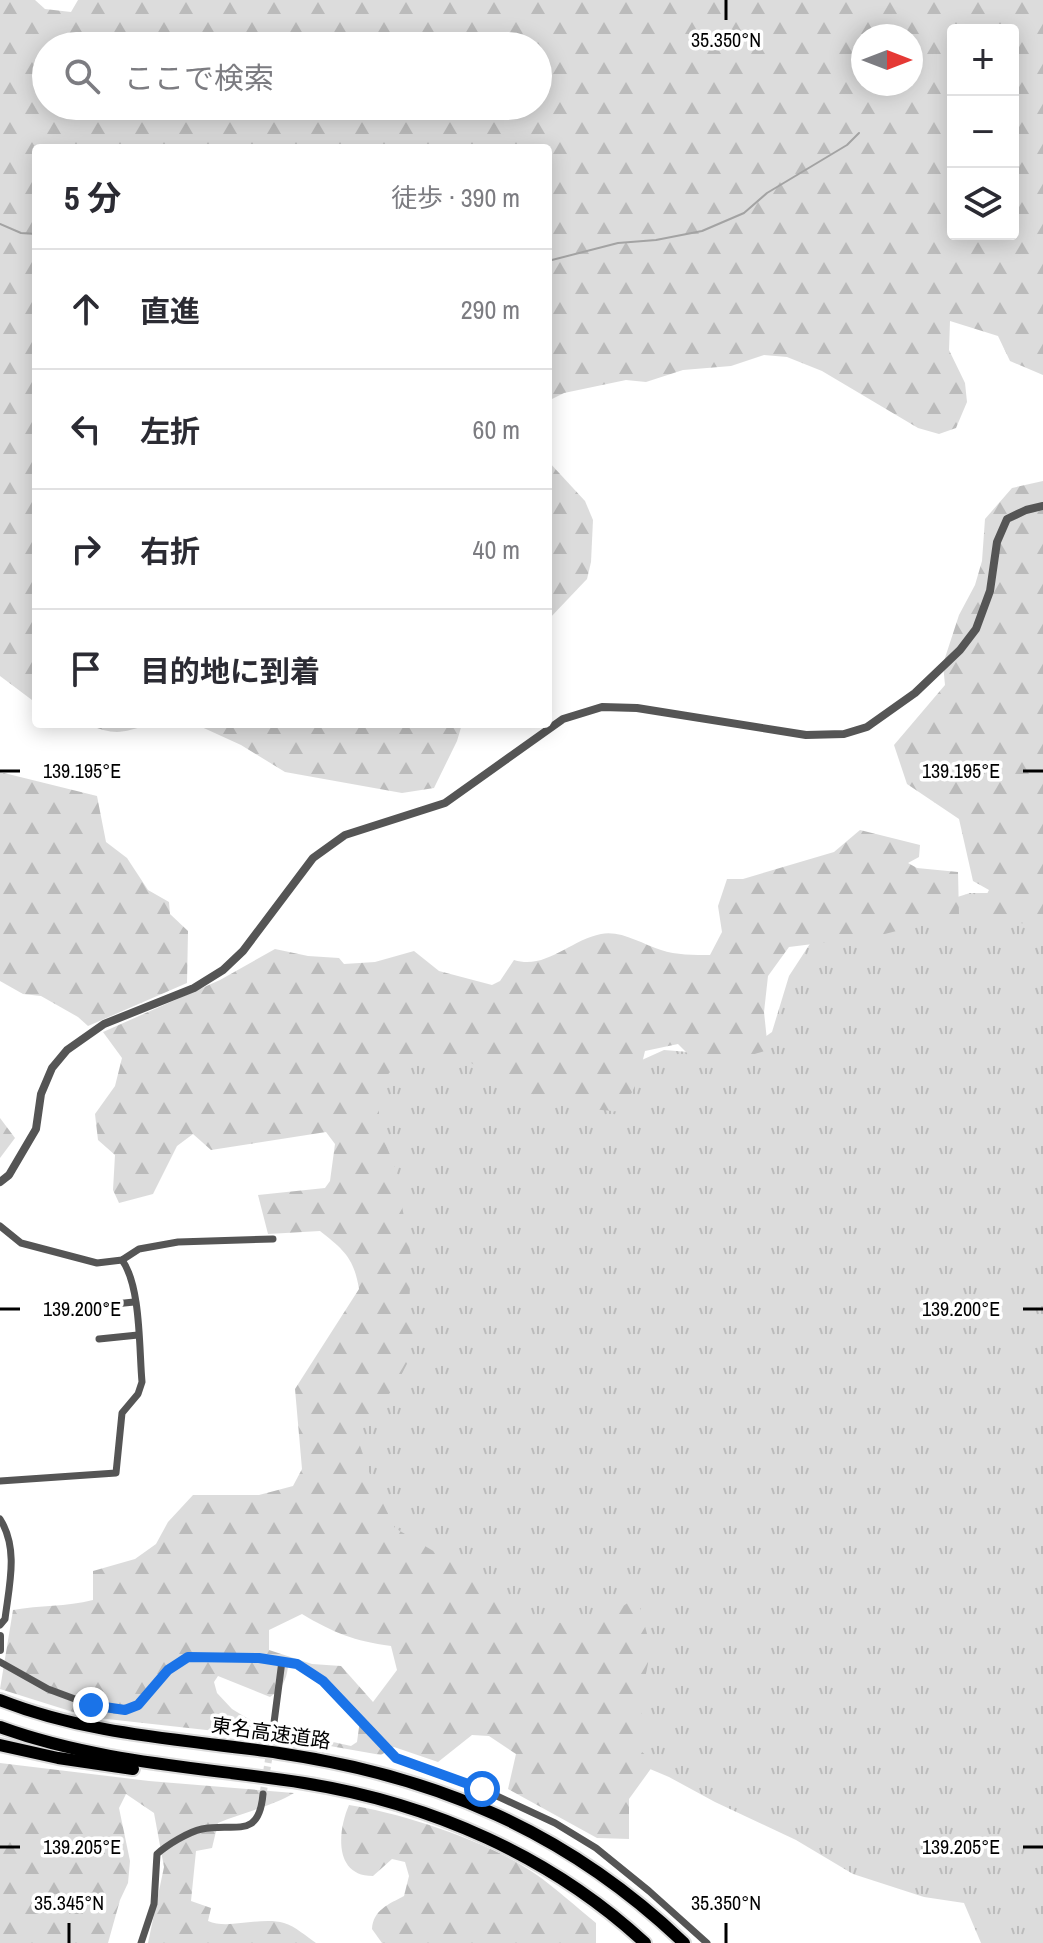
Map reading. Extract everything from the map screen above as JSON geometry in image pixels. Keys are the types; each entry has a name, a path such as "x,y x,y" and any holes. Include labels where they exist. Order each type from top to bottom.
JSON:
{"highway":[{"name":"東名高速道路","path":"0,1700 54,1718 117,1733 333,1761 437,1790 505,1817 571,1853 630,1896 684,1943"},
{"path":"0,1727 67,1748 341,1790 408,1807 496,1842 559,1877 606,1909 645,1943"},
{"path":"0,1745 109,1766 189,1769"}],"street":[{"path":"552,727 563,719 602,707 637,708 806,735 844,734 867,727 915,693 960,650 976,629 990,591 997,542 1007,519 1043,506"},
{"path":"0,1182 9,1175 36,1129 41,1094 52,1068 67,1050 104,1024 194,988 223,970 243,951 313,858 345,835 445,803 550,728"},
{"path":"0,1226 21,1243 97,1263 122,1260 139,1249 178,1242 273,1239"},
{"path":"0,1481 116,1473 122,1413 138,1394 142,1382 134,1302 122,1260"},
{"path":"96,1306 134,1302"},
{"path":"99,1339 138,1335"},
{"path":"0,1519 6,1529 13,1557 5,1619 0,1625"},
{"path":"0,1636 0,1650"},
{"path":"0,1662 48,1689 91,1705 125,1710 138,1705 168,1670 188,1657 297,1664 323,1681 396,1758 482,1789 555,1823 596,1848 707,1943"},
{"path":"272,1738 282,1661"},
{"path":"141,1943 154,1904 157,1854 201,1829 233,1832 256,1820 263,1794"}],"green space":[{"path":"0,0 35,0 45,9 71,12 78,0 1043,0 1043,375 1010,361 998,336 950,321 949,350 965,383 967,402 956,428 939,434 918,428 822,371 787,357 764,355 731,366 683,370 646,382 626,380 564,393 552,399 552,144 32,144 32,700 0,676"},
{"path":"552,465 585,501 593,520 587,579 552,616"},
{"path":"1043,481 1043,927 993,921 976,915 989,890 973,881 959,819 907,784 894,745 945,685 943,664 982,561 985,519 1012,488"},
{"path":"98,728 137,728 118,732"},
{"path":"204,728 461,728 434,788 402,793 285,772 241,745"},
{"path":"0,772 97,796 106,842 127,858 148,890 169,902 170,914 188,931 187,983 88,1026 41,996 23,994 0,981"},
{"path":"860,830 920,845 919,857 908,863 917,868 958,872 959,915 877,936 789,947 768,976 764,1012 768,1050 703,1069 678,1044 645,1051 638,1080 622,1112 592,1109 527,1093 460,1057 428,1056 402,1062 389,1073 379,1092 379,1128 395,1167 411,1256 409,1313 413,1330 410,1358 395,1387 364,1423 358,1440 373,1483 395,1528 465,1570 497,1601 539,1624 604,1620 637,1596 651,1649 641,1698 642,1752 655,1763 629,1799 629,1839 597,1838 508,1789 516,1754 489,1736 472,1735 438,1762 394,1747 381,1755 296,1740 89,1717 0,1689 13,1610 93,1600 93,1571 135,1559 156,1544 168,1522 193,1495 259,1495 293,1486 302,1469 295,1389 359,1289 347,1256 320,1231 268,1234 258,1195 325,1188 330,1181 335,1144 326,1132 211,1150 193,1134 177,1146 153,1194 119,1203 113,1190 115,1155 98,1140 95,1114 115,1086 122,1058 103,1032 220,980 275,949 339,958 344,964 375,962 414,951 439,971 492,985 500,981 514,960 537,961 601,934 624,936 673,953 710,955 722,932 718,906 727,879 743,879 834,852","holes":["302,1614 345,1635 391,1646 397,1670 373,1702 341,1666 312,1664 269,1650 269,1630","295,1666 315,1677 319,1673 332,1684 360,1720 357,1742 351,1746 297,1734 286,1728 267,1730 232,1709 217,1693 214,1682 218,1676 270,1697 283,1684 288,1667"]},
{"path":"970,893 1019,893 1043,898 1043,1943 981,1943 964,1903 924,1897 853,1874 796,1840 631,1761 552,1636 366,1524 350,1440 364,1371 363,1093 401,1036 613,1073 664,1050 738,1056 772,1032 789,976 815,936 879,922"},
{"path":"0,1118 15,1138 0,1158"},
{"path":"0,1763 149,1781 294,1793 218,1823 212,1848 196,1851 191,1901 211,1908 208,1921 225,1924 275,1921 297,1929 316,1943 148,1943 164,1867 154,1813 126,1794 119,1808 130,1861 128,1883 108,1943 0,1943"},
{"path":"349,1805 445,1830 516,1862 596,1923 596,1943 382,1943 372,1929 375,1917 383,1908 404,1896 409,1876 405,1862 392,1859 373,1876 360,1874 351,1868 345,1860 341,1838"}],"waterway":[{"path":"552,260 618,243 656,240 702,231 744,213 767,193 847,145 859,133"},
{"path":"0,224 21,233 32,234"}],"tunnel":[{"path":"263,1794 272,1738"}],"route":[{"path":"91,1705 125,1710 138,1705 168,1670 188,1657 259,1658 297,1664 323,1681 396,1758 482,1789"}]}
